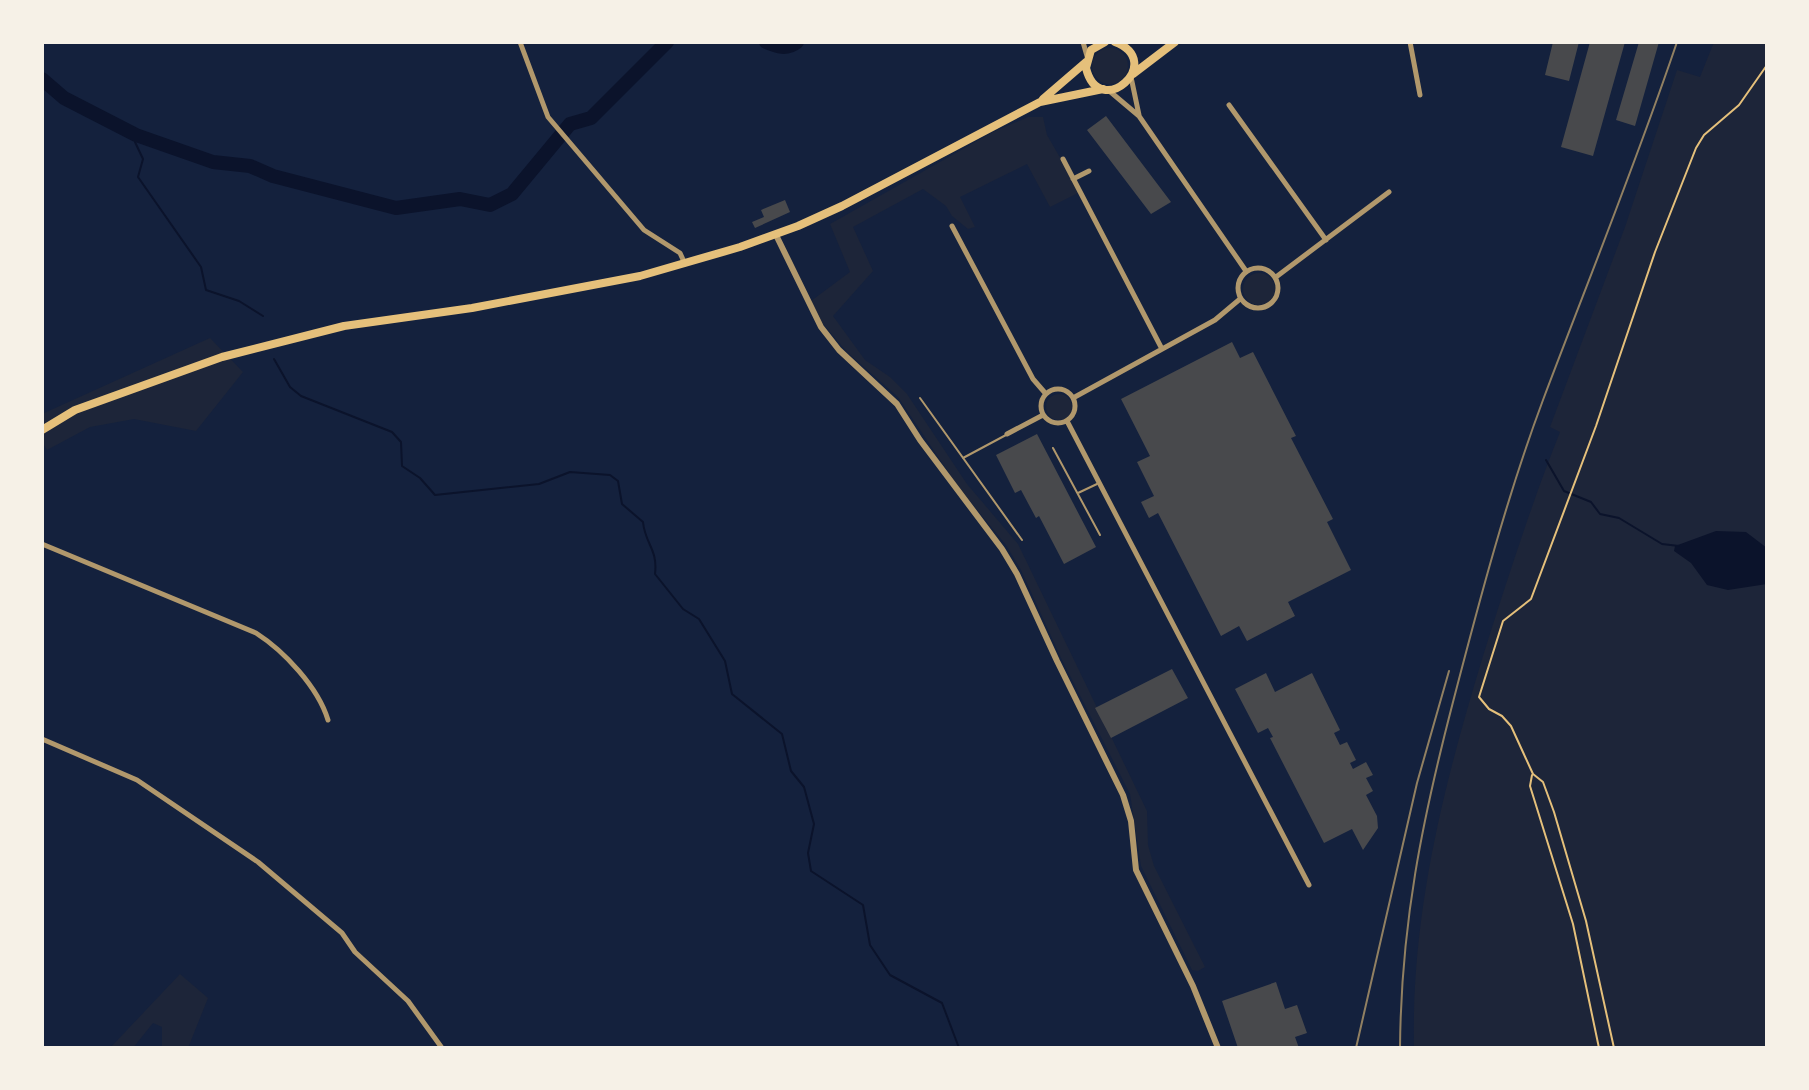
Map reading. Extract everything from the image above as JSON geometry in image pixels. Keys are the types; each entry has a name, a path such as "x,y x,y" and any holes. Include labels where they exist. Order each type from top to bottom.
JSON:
{"main road":[{"path":"42,430 75,410 222,357 344,326 472,308 640,276 776,235 853,201 1040,102 1087,59 1096,46 1105,42"},
{"path":"1117,42 1127,42"},
{"path":"1117,42 1128,49 1133,58 1132,76"},
{"path":"1040,102 1123,86 1175,42"},
{"path":"1087,59 1089,78 1105,89"}],"street":[{"path":"520,42 548,117 644,230 680,253 685,264"},
{"path":"1083,42 1087,59"},
{"path":"1410,42 1420,95"},
{"path":"1132,76 1139,116"},
{"path":"1105,89 1139,116 1246,271"},
{"path":"1229,105 1326,240"},
{"path":"1063,159 1162,349"},
{"path":"1073,179 1089,171"},
{"path":"1276,277 1389,192"},
{"path":"952,226 1033,379 1046,394"},
{"path":"776,235 821,327 839,350 897,404 1017,574 1123,795 1131,821 1136,870 1204,1010 1218,1048"},
{"path":"1259,268 1268,270 1276,277 1279,288 1270,305 1259,309 1248,306 1240,299 1239,281 1246,271 1259,268"},
{"path":"1073,398 1215,320 1240,299"},
{"path":"1058,389 1073,398 1076,408 1067,421 1051,422 1043,415 1042,402 1046,394 1058,389"},
{"path":"1007,434 1043,415"},
{"path":"1067,421 1309,885"},
{"path":"42,544 271,642 324,707 328,720"},
{"path":"42,739 137,780 258,862 326,917 355,952 408,1001 442,1048"}],"lane":[{"path":"920,398 1022,540"},
{"path":"962,458 1007,434"},
{"path":"1053,448 1100,535"},
{"path":"1078,493 1098,483"}],"path":[{"path":"1614,1048 1586,921 1543,782 1533,774 1511,726 1479,697 1503,621 1531,599 1596,426 1655,252 1696,148 1704,135 1739,105 1767,65"},
{"path":"1533,774 1530,786 1573,924 1599,1048"}],"shaded area":[{"path":"1714,42 1767,42 1767,1048 1414,1048 1418,948 1424,898 1443,801 1492,628 1560,432 1550,427 1625,227 1677,70 1700,77"},
{"path":"1110,48 1123,53 1128,66 1123,79 1110,84 1097,79 1092,66 1097,53"},
{"path":"1028,117 1043,117 1047,135 1080,192 1050,207 1027,164 960,197 975,227 968,229 952,216 946,206 923,189 853,227 873,271 833,316 865,360 890,377 907,394 967,484 1018,544 1147,811 1148,845 1154,866 1205,967 1198,971 1192,970 1141,866 1130,794 1061,658 1021,570 1006,545 959,488 898,397 847,352 818,318 811,301 850,272 830,224 993,132"},
{"path":"1259,273 1271,277 1275,289 1271,301 1259,305 1247,301 1243,289 1247,277"},
{"path":"210,338 243,372 196,431 134,419 90,427 47,450 42,442 42,414"},
{"path":"1059,394 1068,398 1072,407 1068,416 1059,420 1050,416 1046,407 1050,398"},
{"path":"1716,531 1746,532 1767,548 1767,584 1728,590 1707,585 1691,563 1674,551 1675,546"},
{"path":"180,974 208,998 188,1048 162,1048 162,1027 153,1023 133,1048 110,1048"}],"building":[{"path":"1553,42 1579,42 1569,81 1545,75"},
{"path":"1590,42 1625,42 1593,156 1561,147"},
{"path":"1639,42 1659,42 1635,126 1616,120"},
{"path":"1106,116 1171,202 1151,214 1087,130"},
{"path":"785,200 790,212 755,228 752,222 764,217 761,210"},
{"path":"1232,342 1240,358 1253,352 1296,436 1291,438 1333,519 1327,522 1351,570 1288,602 1295,616 1247,641 1239,626 1221,636 1158,513 1149,518 1141,502 1154,496 1137,462 1150,456 1121,399"},
{"path":"1037,434 1096,547 1064,564 1039,516 1036,518 1021,490 1015,493 996,455"},
{"path":"1172,669 1188,698 1111,738 1095,708"},
{"path":"1266,673 1275,692 1312,673 1340,730 1334,733 1340,745 1347,742 1356,760 1350,763 1353,769 1366,762 1373,775 1366,778 1373,791 1366,795 1377,816 1378,828 1363,850 1352,829 1324,843 1270,738 1273,737 1268,728 1258,733 1235,689"},
{"path":"1276,982 1285,1009 1297,1005 1307,1033 1295,1037 1299,1048 1238,1048 1222,1001"}],"waterway":[{"path":"42,79 64,98 136,135 213,162 250,166 273,176 396,208 460,199 490,205 512,194 570,124 591,118 667,42"},
{"path":"766,42 782,47 797,42"},
{"path":"136,135 135,142 143,159 138,177 201,267 206,290 239,301 263,316"},
{"path":"274,359 290,387 301,396 392,432 401,442 402,466 420,478 435,495 539,484 570,472 610,475 618,481 622,504 643,522 655,558 655,574 683,609 699,619 725,661 732,694 782,734 791,771 804,787 814,824 808,853 811,871 863,905 870,945 890,975 942,1003 959,1048"},
{"path":"1546,460 1564,491 1591,502 1600,514 1619,518 1662,544 1679,546"}],"railway":[{"path":"1400,1048 1404,958 1415,873 1442,746 1483,588 1530,436 1677,42"},
{"path":"1356,1048 1417,783 1449,671"}]}
